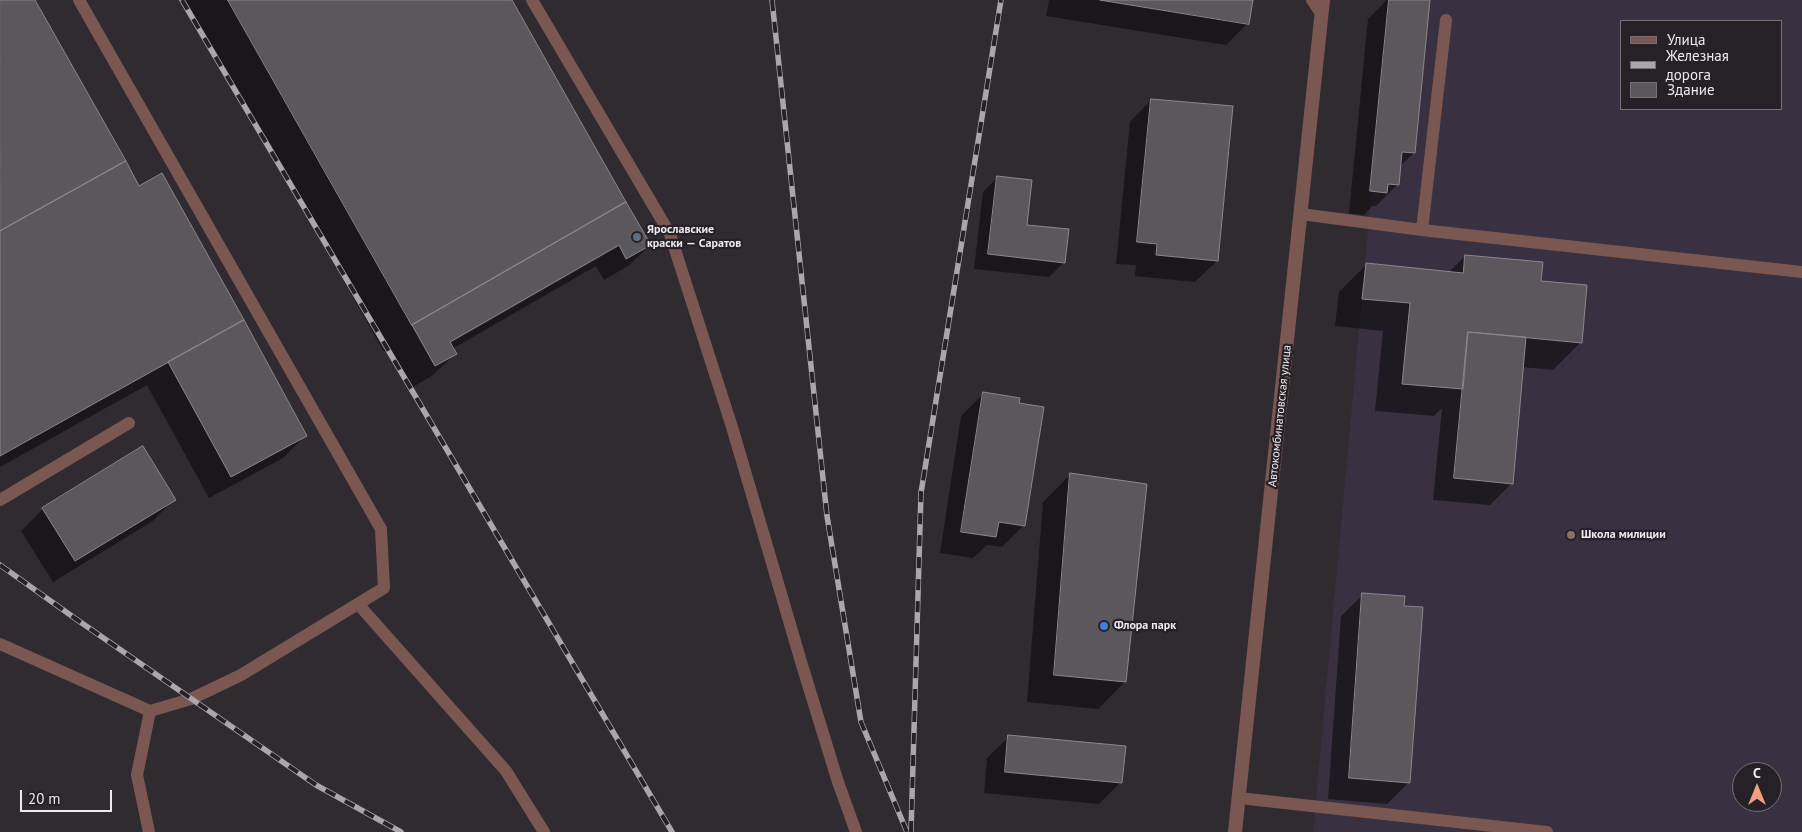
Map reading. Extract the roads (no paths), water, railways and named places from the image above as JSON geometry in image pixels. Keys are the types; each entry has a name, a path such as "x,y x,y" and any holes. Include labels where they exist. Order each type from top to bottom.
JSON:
{"street":[{"name":"Автокомбинатовская улица","path":"1235,832 1323,0"}],"lane":[{"path":"0,644 150,711 191,699 241,675 359,605 384,588 381,529 79,0"},
{"path":"532,0 670,234 732,428 813,701 856,832"},
{"path":"1312,0 1322,15"},
{"path":"1422,230 1446,20"},
{"path":"1301,214 1422,230 1802,272"},
{"path":"0,500 129,423"},
{"path":"359,605 506,771 544,832"},
{"path":"149,832 137,775 150,711"},
{"path":"1239,798 1547,832"}],"railway":[{"path":"182,0 672,832"},
{"path":"772,0 827,516 861,722 907,832"},
{"path":"911,832 921,493 1001,0"},
{"path":"0,565 316,785 401,832"}],"place":[{"name":"Ярославские краски — Саратов","path":"637,237"},
{"name":"Школа милиции","path":"1571,535"},
{"name":"Флора парк","path":"1104,626"}]}
